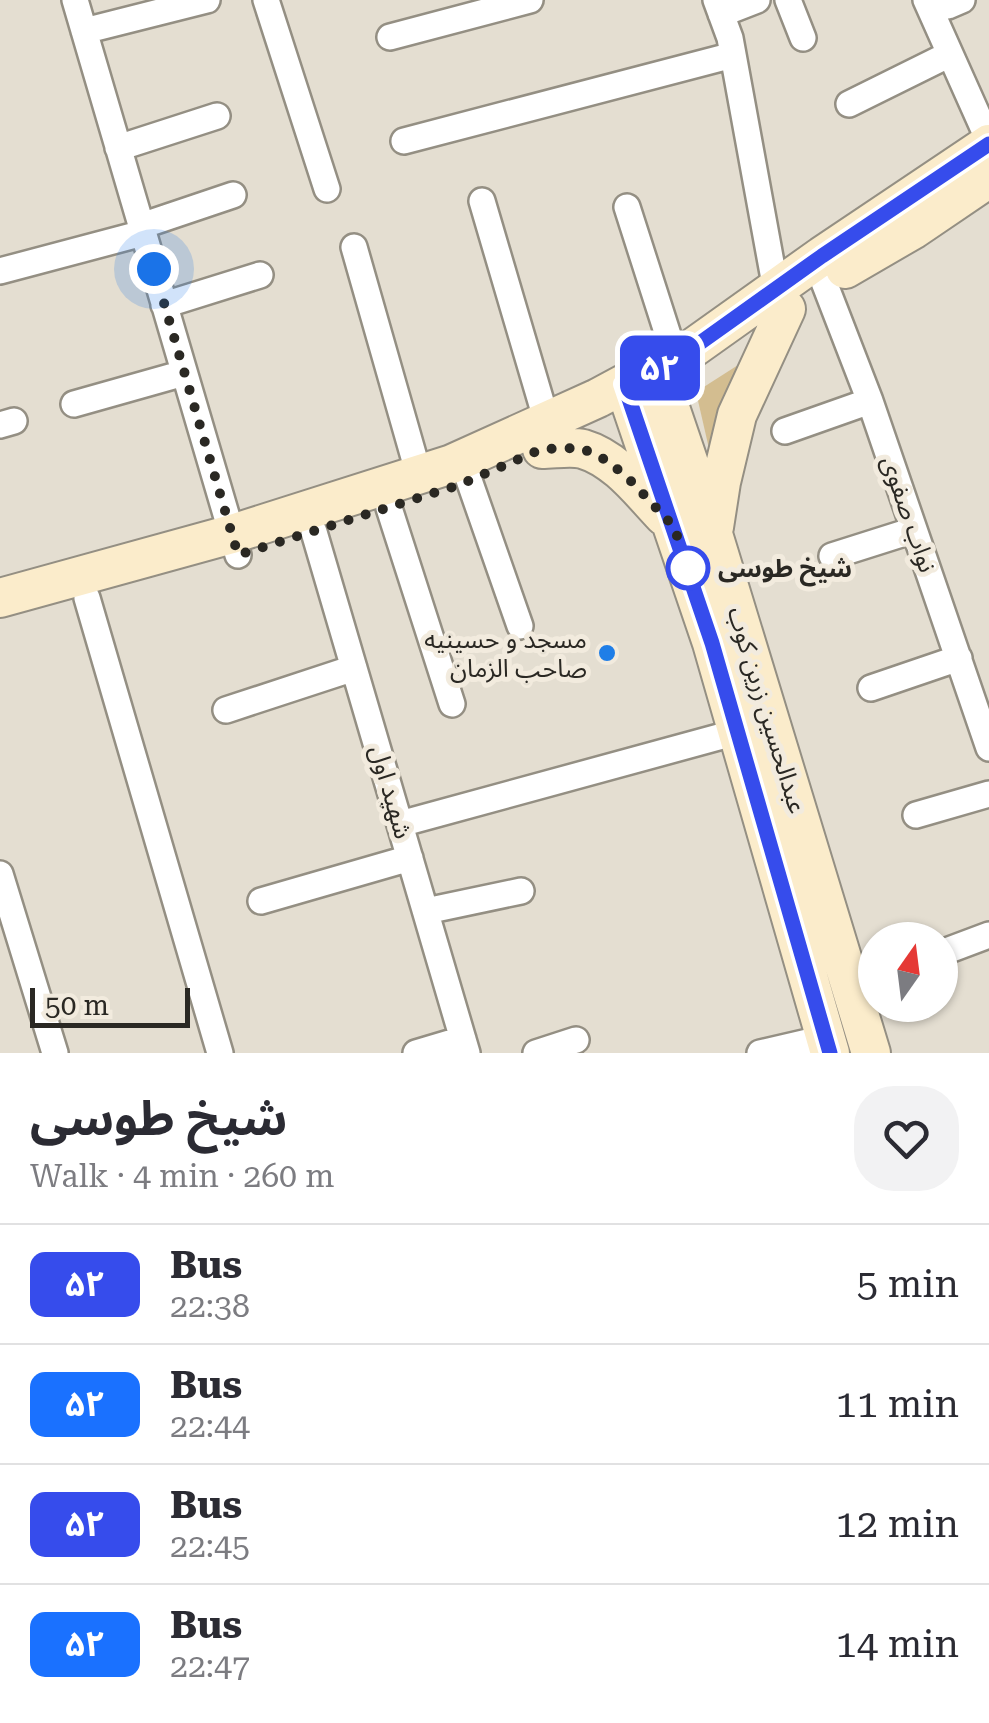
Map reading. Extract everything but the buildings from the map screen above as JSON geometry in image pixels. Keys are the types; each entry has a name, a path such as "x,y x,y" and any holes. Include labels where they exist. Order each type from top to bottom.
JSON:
{"main road":[{"path":"0,598 235,544 314,532 469,480 545,436 598,398 721,356 822,256 989,142"},
{"path":"707,553 737,415 781,300 824,282 989,178"},
{"name":"عبدالحسین زرین کوب","path":"650,382 674,527 707,553 712,643 827,1045"},
{"name":"عبدالحسین زرین کوب","path":"650,382 871,1053"},
{"path":"0,619 87,598 419,475 545,436 608,461 674,527"}],"street":[{"path":"75,0 235,544"},
{"path":"84,31 207,0"},
{"path":"266,0 328,189"},
{"path":"390,37 530,0"},
{"path":"757,0 718,7 733,55 781,300"},
{"path":"788,0 803,38"},
{"path":"926,0 989,142"},
{"path":"946,0 948,6 962,0"},
{"path":"849,104 950,54"},
{"path":"404,141 733,55"},
{"path":"118,148 217,116"},
{"path":"0,271 142,230 233,195"},
{"path":"482,201 545,436"},
{"path":"627,207 650,382"},
{"path":"354,247 419,475"},
{"path":"164,305 260,275"},
{"name":"نواب صفوی","path":"824,282 870,401 987,738"},
{"path":"74,404 184,373"},
{"path":"785,432 870,401"},
{"path":"469,480 520,626"},
{"path":"389,508 452,704"},
{"path":"832,556 914,530"},
{"name":"شهید اول","path":"314,532 465,1046"},
{"path":"87,598 220,1053"},
{"path":"871,688 958,658"},
{"path":"226,710 354,668"},
{"path":"400,824 738,732"},
{"path":"916,816 989,794"},
{"path":"261,901 410,858"},
{"path":"0,874 55,1053"},
{"path":"426,911 520,892"},
{"path":"958,947 989,936"},
{"path":"536,1053 576,1040"},
{"path":"760,1053 827,1045"},
{"path":"416,1053 465,1046"}],"shaded area":[{"path":"749,358 713,466 696,392"}],"bus line":[{"name":"۵۲","path":"830,1053 712,643 624,384 676,360 989,144"}],"place":[{"name":"شیخ طوسی","path":"688,568"},
{"name":"مسجد و حسینیه صاحب الزمان","path":"607,653"}],"route":[{"path":"154,269 238,555 459,485 542,449 581,448 608,461 674,527 688,568"}]}
